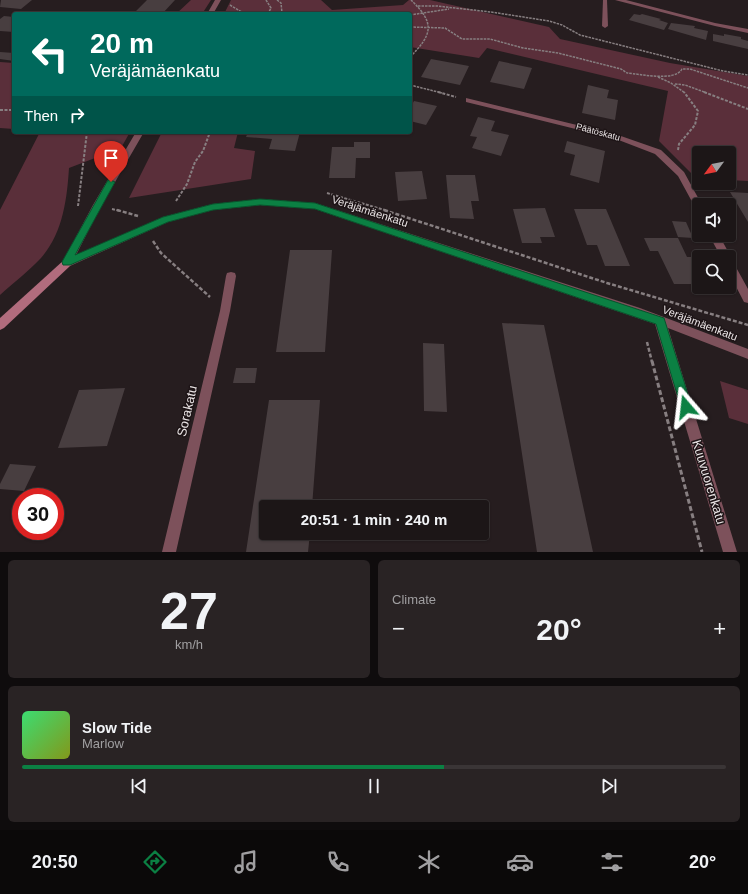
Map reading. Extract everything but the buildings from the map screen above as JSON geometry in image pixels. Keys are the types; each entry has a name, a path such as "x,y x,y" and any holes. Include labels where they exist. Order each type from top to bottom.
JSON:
{"street":[{"path":"211,12 218,0"},
{"path":"618,0 695,20 748,31"},
{"name":"Päätöskatu","path":"469,100 618,137 658,152 681,174 694,198"},
{"path":"67,262 139,134"},
{"name":"Veräjämäenkatu","path":"0,325 67,262 166,219 213,207 260,202 315,206 640,313 748,354"},
{"name":"Sorakatu","path":"169,552 225,311 231,276"},
{"path":"736,276 748,299"},
{"name":"Kuuvuorenkatu","path":"660,321 730,552"}],"lane":[{"path":"604,0 606,4 605,26"}],"path":[{"path":"266,0 271,8 269,12"},
{"path":"278,0 281,3 282,12"},
{"path":"411,0 424,13 428,21 429,28 428,35 422,46 412,55"},
{"path":"228,4 242,12"},
{"path":"418,6 437,6 491,12 549,21 562,25 580,35 723,71 748,74"},
{"path":"412,15 455,9"},
{"path":"412,27 445,28 462,39 490,39 523,48 558,53 621,69 627,73 670,77 680,73 682,69 690,69 748,88"},
{"path":"655,76 673,84 690,97 698,111 695,125 679,144 676,160 681,174"},
{"path":"673,84 684,85 748,109"},
{"path":"412,86 469,100"},
{"path":"0,110 12,110"},
{"path":"87,134 78,209 108,208 137,215 161,253 197,284 225,311"},
{"path":"166,219 187,184 195,162 203,151 209,134"},
{"path":"635,291 649,352 702,552"}],"shaded area":[{"path":"191,0 211,0 203,12 178,12"},
{"path":"231,0 321,0 332,10 403,5 409,0 430,0 549,27 560,39 670,63 748,76 748,181 736,180 736,146 692,146 692,174 659,141 668,91 487,48 479,58 412,47 412,12 225,12"},
{"path":"0,62 12,63 12,129 0,128"},
{"path":"39,134 129,134 121,148 69,168 65,204 59,227 54,238 41,258 0,295 0,210"},
{"path":"161,134 238,134 234,148 255,151 251,179 129,198"},
{"path":"720,381 748,390 748,424 729,418"}],"route":[{"path":"111,182 67,262 166,219 213,207 260,202 315,206 626,308 660,321 686,407"}]}
